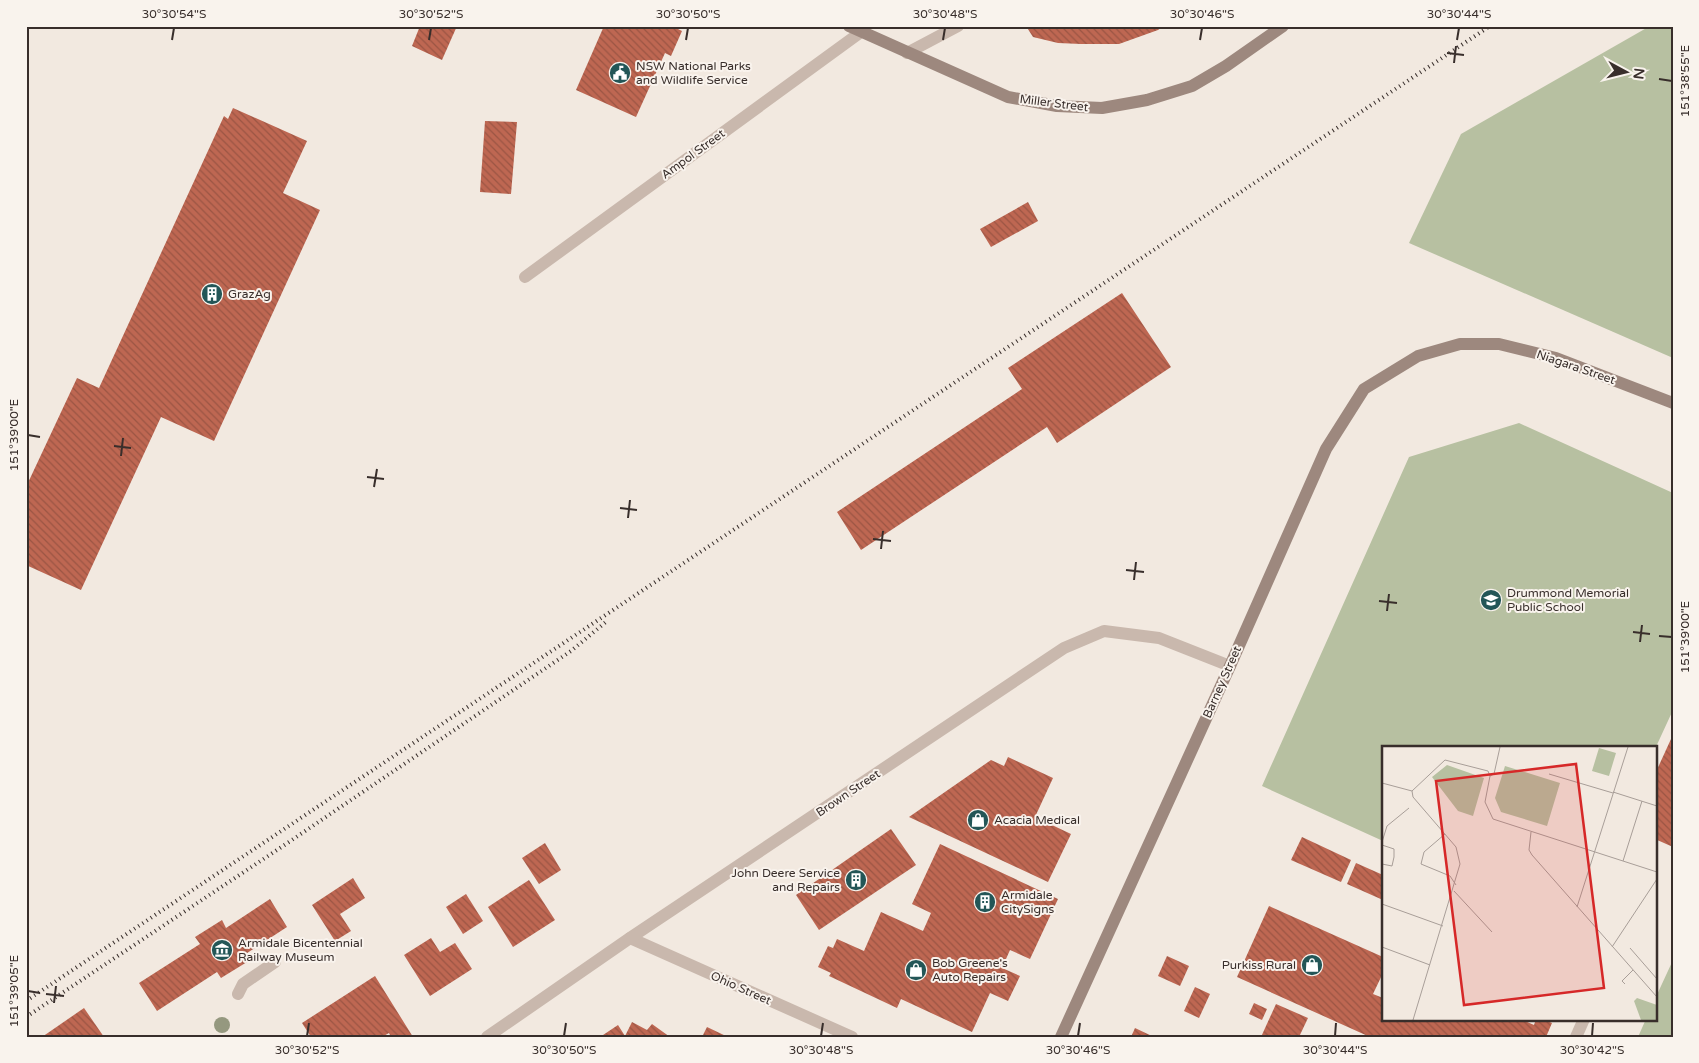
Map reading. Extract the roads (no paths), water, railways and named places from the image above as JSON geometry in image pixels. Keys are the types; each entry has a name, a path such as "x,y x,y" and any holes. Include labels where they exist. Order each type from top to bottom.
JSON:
{"street":[{"path":"907,52 958,26"},
{"name":"Miller Street","path":"855,29 1008,97 1056,106 1102,108 1147,100 1192,86 1226,66 1283,26"},
{"name":"Ampol Street","path":"525,277 855,29"},
{"name":"Niagara Street","path":"1418,356 1460,344 1498,344 1556,358 1673,403"},
{"name":"Barney Street","path":"1061,1037 1230,666 1326,449 1364,389 1418,356"},
{"name":"Brown Street","path":"488,1037 630,938 1064,648 1104,631 1159,638 1230,666"},
{"name":"Ohio Street","path":"630,938 852,1037"},
{"path":"238,994 243,984 275,962"},
{"path":"1576,1037 1584,1020"}],"railway":[{"path":"26,1001 1490,26"},
{"path":"26,1017 571,651 607,621"}],"place":[{"name":"NSW National Parks and Wildlife Service","path":"620,73"},
{"name":"GrazAg","path":"212,294"},
{"name":"Drummond Memorial Public School","path":"1491,600"},
{"name":"Acacia Medical","path":"978,820"},
{"name":"John Deere Service and Repairs","path":"856,880"},
{"name":"Armidale CitySigns","path":"985,902"},
{"name":"Armidale Bicentennial Railway Museum","path":"222,950"},
{"name":"Purkiss Rural","path":"1312,965"},
{"name":"Bob Greene's Auto Repairs","path":"916,970"}]}
